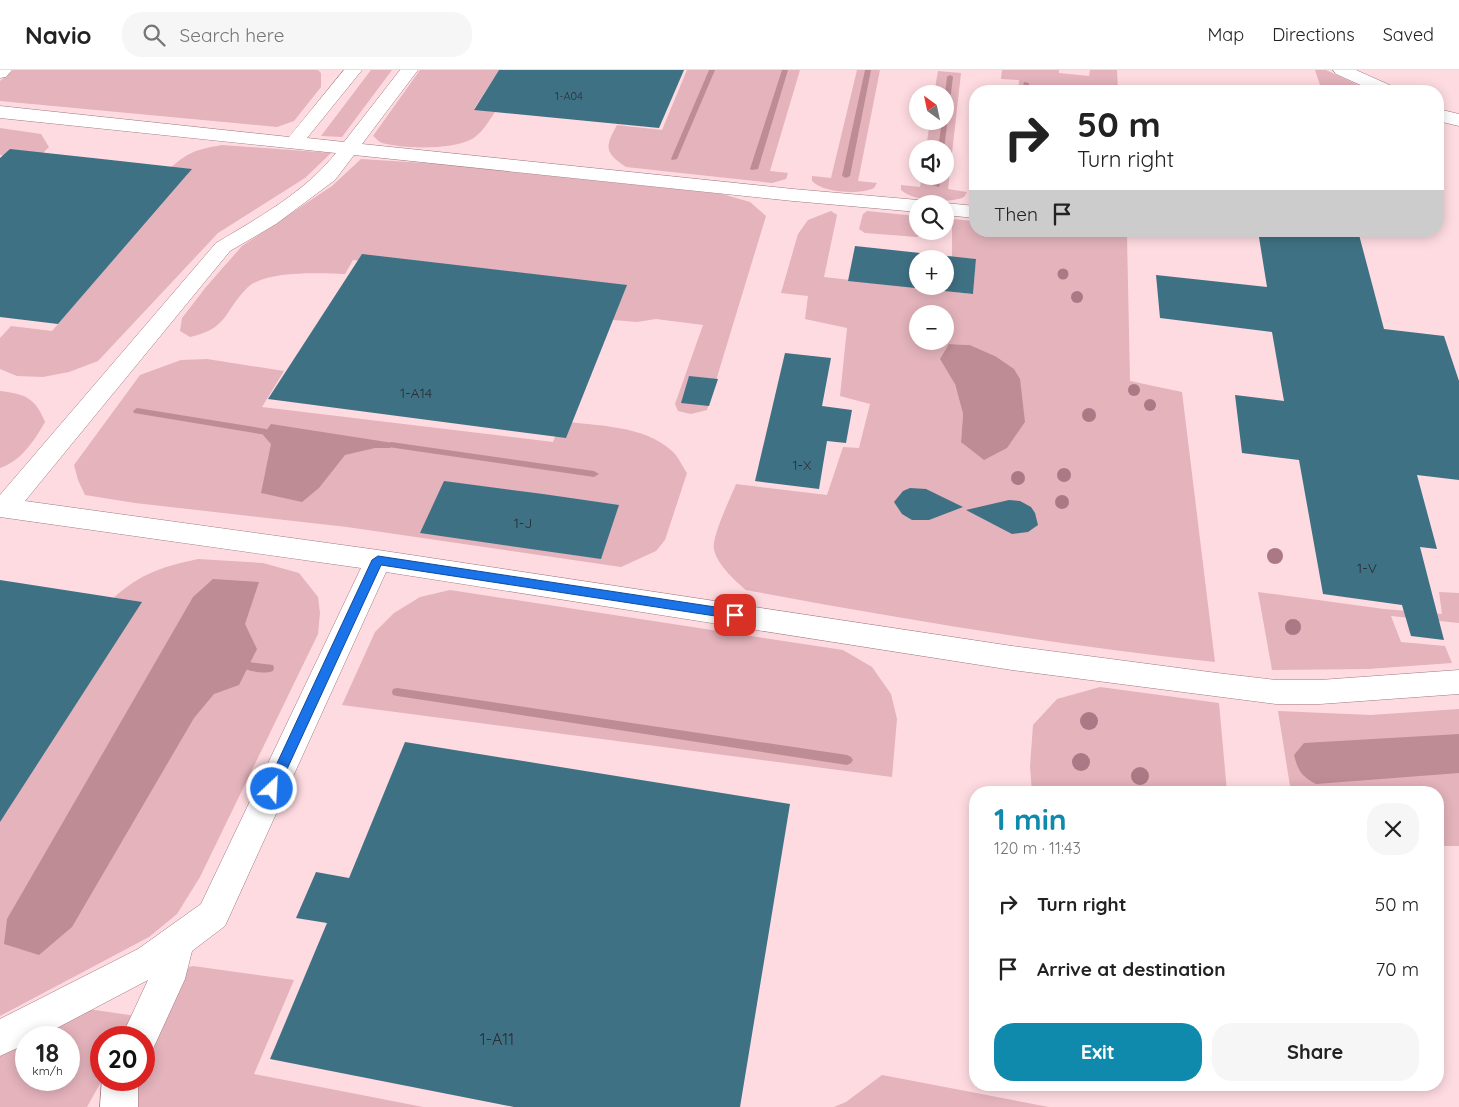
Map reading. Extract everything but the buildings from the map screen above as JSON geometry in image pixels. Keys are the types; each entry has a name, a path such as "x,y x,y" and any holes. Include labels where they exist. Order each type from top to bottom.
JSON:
{"lane":[{"path":"0,73 3,70"},
{"path":"294,144 353,70"},
{"path":"3,507 223,247 269,220 328,176 408,70"},
{"path":"1342,70 1375,85"},
{"path":"0,112 294,144 909,205"},
{"path":"1444,117 1459,120"},
{"path":"954,210 969,211"},
{"path":"3,507 378,560 1012,658 1217,685 1276,692 1320,692 1459,682"},
{"path":"0,1038 150,961 213,915 378,560"},
{"path":"145,1026 167,979 177,941"},
{"path":"120,1091 120,1107"}],"shaded area":[{"path":"13,70 318,70 321,73 321,87 294,121 277,127 0,101 0,81"},
{"path":"371,70 392,70 342,137 321,136"},
{"path":"420,70 499,70 474,109 495,112 485,127 472,139 463,143 441,147 391,145 381,142 373,136"},
{"path":"687,70 800,70 770,171 788,173 786,179 772,183 626,167 610,153 610,139 617,125 662,130"},
{"path":"857,70 880,70 858,181 877,183 874,188 860,192 842,192 817,185 812,181 812,176 831,178"},
{"path":"1002,70 1059,70 1059,73 1089,76 1090,70 1117,70 1118,85 1019,85 1019,80 1001,79"},
{"path":"1315,70 1326,70 1358,85 1320,85"},
{"path":"938,71 961,73 953,140 927,140 929,130 954,130 954,85 936,85"},
{"path":"0,128 41,134 49,147 37,159 0,155"},
{"path":"222,145 331,153 305,178 218,233 98,361 69,372 43,377 17,376 0,369 0,338 11,326 52,331 187,175 165,173 190,153"},
{"path":"361,159 440,164 722,194 750,202 766,216 707,410 691,414 678,411 675,404 703,325 656,319 637,322 601,319 612,288 353,260 345,274 279,275 255,282 247,288 219,324 212,329 190,337 180,331 182,318 242,246 332,186"},
{"path":"901,185 920,187 920,185 948,185 948,189 967,192 964,197 954,199 954,195 909,195 901,190"},
{"path":"831,211 837,215 824,277 909,287 909,295 954,295 954,292 973,294 976,259 954,257 952,240 954,240 954,219 969,220 969,237 1127,237 1130,381 1182,392 1215,662 1038,639 921,621 746,590 730,575 716,556 714,549 715,537 720,522 736,484 827,495 843,447 859,448 870,404 840,396 847,328 805,319 808,296 781,293 798,234 808,220","holes":["909,305 954,305 954,344 970,345 995,356 961,442 963,414 955,384 950,350 909,350"]},
{"path":"867,211 909,215 909,236 865,233 859,229 863,214"},
{"path":"954,344 970,345 995,356 1014,369 1020,379 1025,422 1007,448 984,460 961,442 963,414 955,384 940,359 945,350 954,350"},
{"path":"207,359 284,371 262,407 553,442 561,421 620,428 634,431 661,442 674,453 687,473 665,540 656,551 621,567 347,527 135,503 85,495 74,465 140,375 181,360"},
{"path":"0,391 23,396 33,402 45,422 21,455 8,465 0,468"},
{"path":"271,424 393,443 390,448 375,448 345,455 319,488 302,502 261,493 271,444 263,435"},
{"path":"198,559 263,563 299,573 318,597 320,613 318,634 200,877 177,914 149,937 0,1016 0,820 107,604 128,586 148,574"},
{"path":"213,579 259,582 245,624 257,649 239,685 214,694 194,718 72,927 39,955 4,944 7,919 193,597"},
{"path":"450,590 843,650 872,667 891,694 897,719 892,777 342,705 375,632 394,613 420,597"},
{"path":"1258,592 1384,609 1442,614 1439,592 1459,593 1459,623 1391,616 1401,642 1445,646 1452,663 1368,669 1272,670"},
{"path":"1100,687 1219,703 1226,786 1032,786 1030,767 1033,725 1057,699"},
{"path":"1459,709 1459,846 1444,846 1444,786 1290,786 1278,711 1371,715"},
{"path":"1459,734 1459,773 1316,784 1301,773 1294,755 1304,743"},
{"path":"189,967 294,980 254,1074 423,1107 133,1107 134,1091 155,1091 155,1036"},
{"path":"88,1009 136,1016 131,1026 90,1026 90,1091 96,1091 87,1107 0,1107 0,1046 15,1040 15,1091 80,1091 80,1026 48,1026"},
{"path":"882,1075 1049,1107 834,1107 846,1102"}],"waterway":[{"path":"674,159 712,70"},
{"path":"754,169 785,70"},
{"path":"846,176 868,70"},
{"path":"949,85 950,77"},
{"path":"942,140 944,130"},
{"path":"137,411 266,432"},
{"path":"391,445 594,474"},
{"path":"249,666 269,668"},
{"path":"397,692 847,760"}],"route":[{"path":"272,789 378,560 735,615"}]}
